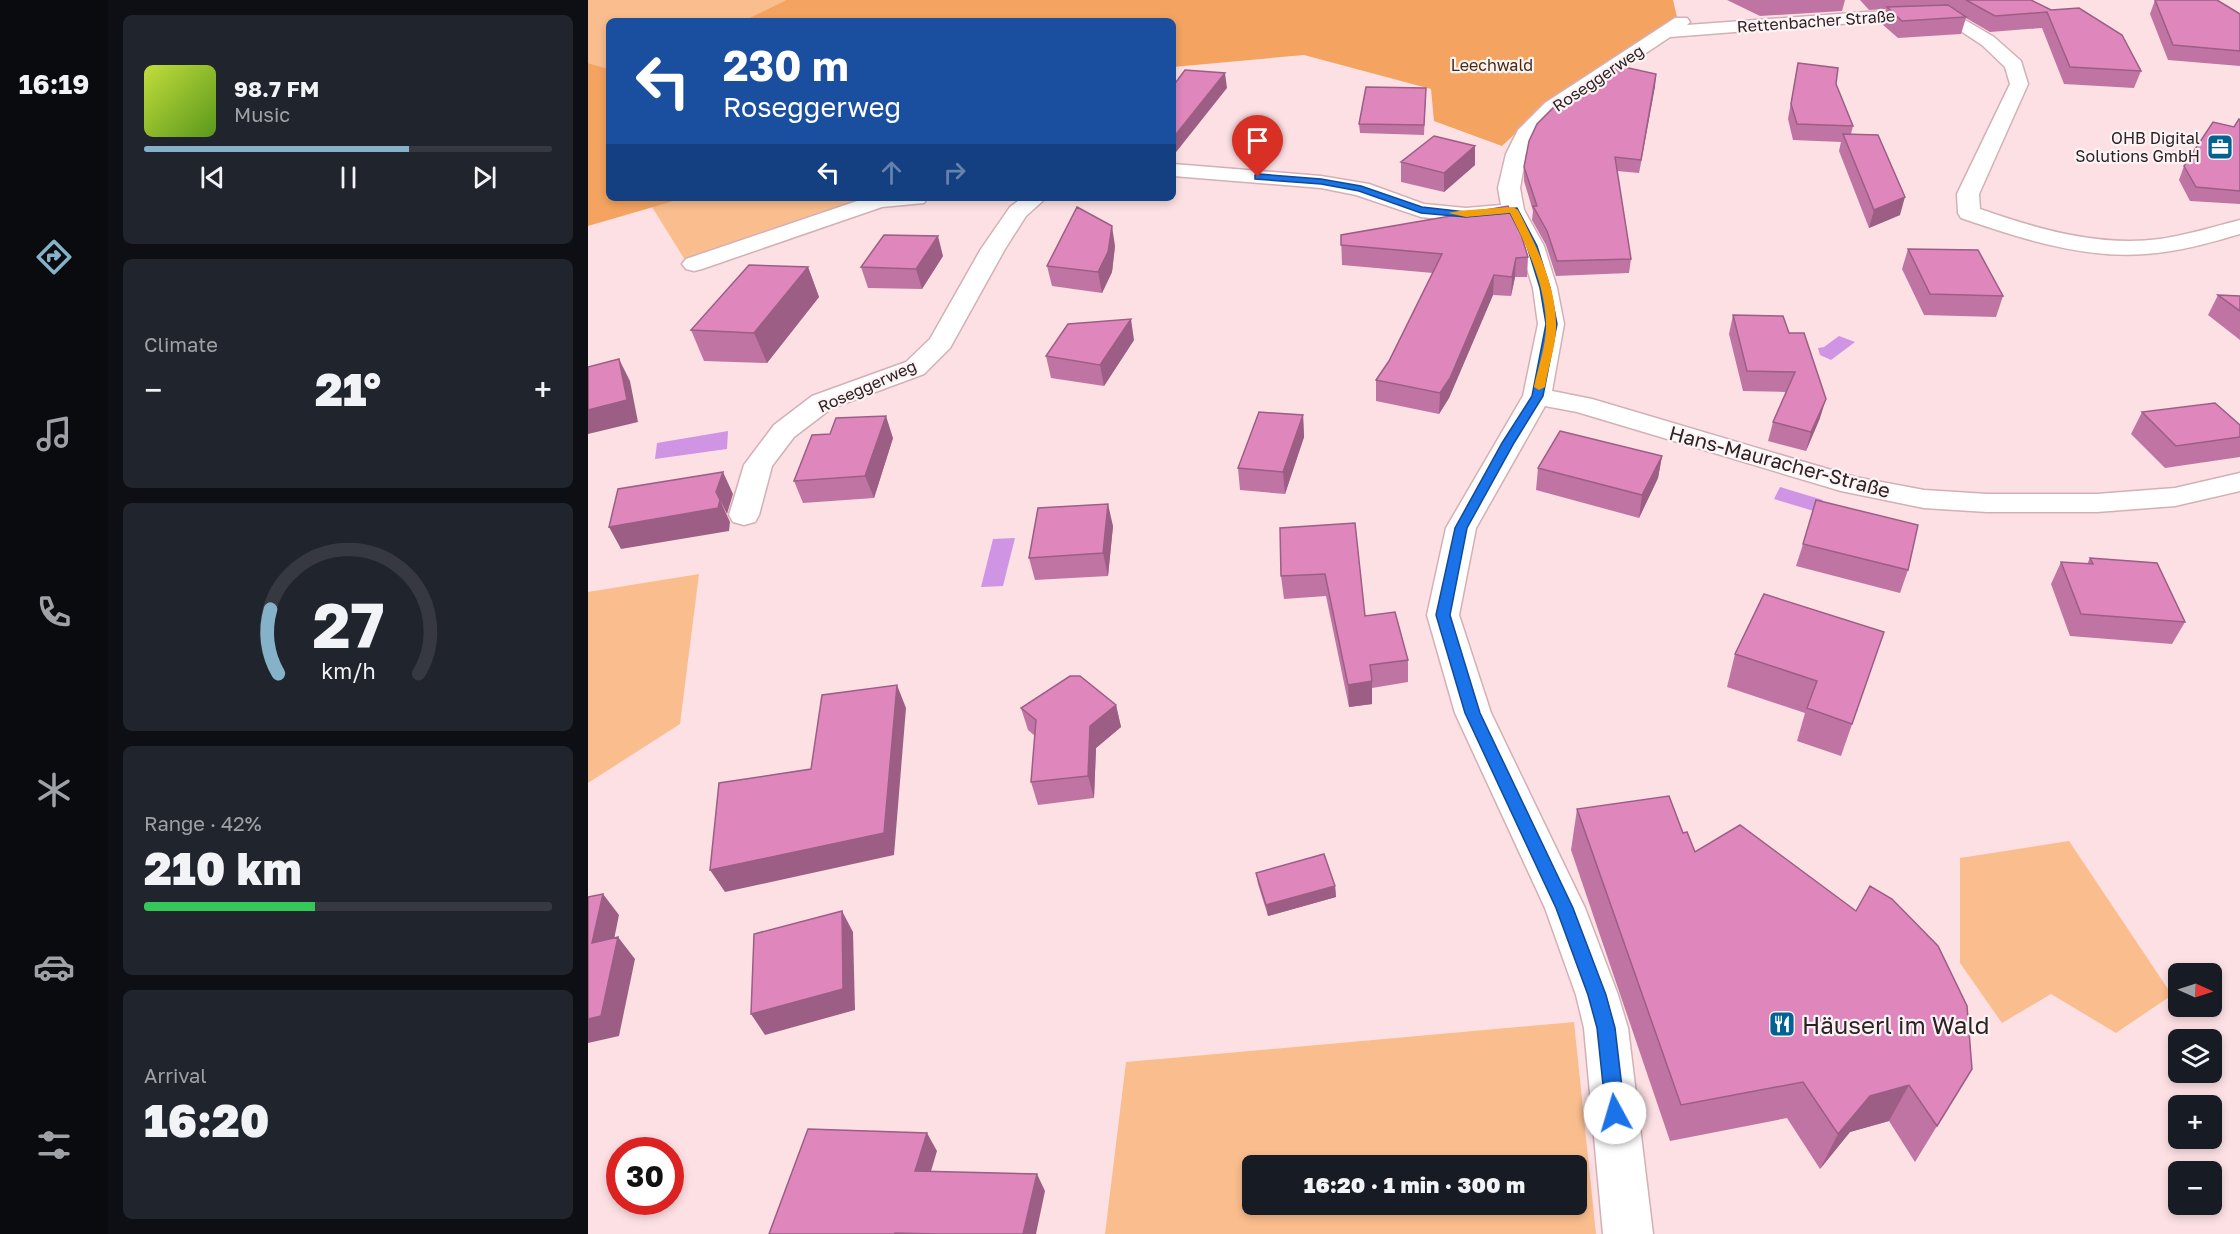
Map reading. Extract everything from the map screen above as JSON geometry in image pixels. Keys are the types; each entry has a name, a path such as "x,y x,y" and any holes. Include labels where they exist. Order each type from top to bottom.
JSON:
{"street":[{"name":"Rettenbacher Straße","path":"1674,27 1927,14 1948,15 1988,41 2006,57 2014,66 2019,84 1968,194 1969,213 2000,225 2093,246 2132,248 2163,244 2240,227"},
{"name":"Roseggerweg","path":"1628,1234 1606,1028 1597,995 1565,908 1473,713 1443,615 1461,528 1537,396 1551,324 1545,288 1532,246 1513,210 1509,188 1516,154 1525,134 1552,107 1674,27"},
{"path":"1176,170 1321,182 1361,189 1421,210 1466,214 1513,210"},
{"path":"694,264 879,201"},
{"name":"Roseggerweg","path":"744,515 758,465 784,431 822,402 915,368 941,343 966,294 993,249 1018,212 1031,201"},
{"name":"Hans-Mauracher-Straße","path":"1537,396 1582,405 1851,484 1924,499 1988,503 2097,502 2175,496 2240,482"}],"shaded area":[{"path":"588,0 786,0 749,18 606,18 606,68 588,63"},
{"path":"673,201 853,201 855,203 685,260 652,207"},
{"path":"1839,336 1855,342 1831,360 1820,355 1818,348 1824,347"},
{"path":"728,431 727,449 655,459 657,443"},
{"path":"1780,487 1823,500 1817,512 1774,499"},
{"path":"1015,538 1003,586 981,587 993,539"},
{"path":"699,574 680,724 588,783 588,592"},
{"path":"2069,841 2168,989 2168,998 2116,1033 2051,994 2002,1023 1960,963 1960,858"},
{"path":"1574,1022 1596,1234 1105,1234 1126,1062"}],"green space":[{"name":"Leechwald","path":"786,0 1673,0 1677,17 1544,106 1502,146 1434,121 1431,89 1304,55 1176,67 1176,18 749,18"},
{"path":"588,63 606,68 606,201 674,201 588,226"}],"building":[{"path":"1966,0 2031,0 2051,10 2079,8 2122,35 2141,71 2070,67 2047,12 1995,16"},
{"path":"2155,0 2217,0 2240,14 2240,51 2173,45"},
{"path":"1948,5 1966,17 1902,21 1887,7"},
{"path":"1798,63 1838,68 1836,84 1853,126 1797,124 1791,104"},
{"path":"1615,65 1656,74 1641,160 1615,157 1631,259 1557,261 1547,231 1533,206 1537,206 1524,167 1529,141 1537,124 1556,105 1561,107"},
{"path":"1185,70 1225,73 1176,134 1176,82"},
{"path":"1366,87 1426,88 1424,125 1359,124"},
{"path":"2239,119 2240,191 2196,187 2184,166 2213,122 2234,127"},
{"path":"1843,134 1878,135 1905,197 1874,210"},
{"path":"1434,136 1475,146 1444,173 1401,162"},
{"path":"1508,206 1519,228 1528,257 1516,258 1512,277 1494,275 1450,378 1440,393 1376,380 1389,361 1442,254 1341,245 1341,235"},
{"path":"1077,207 1112,226 1108,252 1098,272 1047,266"},
{"path":"884,235 938,236 916,269 861,267"},
{"path":"1908,249 1978,250 2003,296 1930,294"},
{"path":"749,265 808,267 754,333 691,330"},
{"path":"2218,295 2240,296 2240,311"},
{"path":"1733,315 1783,316 1789,333 1804,333 1826,399 1811,432 1773,422 1795,372 1747,371"},
{"path":"1131,319 1100,365 1046,356 1068,324"},
{"path":"619,359 627,400 588,410 588,367"},
{"path":"2215,403 2240,425 2240,437 2176,446 2142,412"},
{"path":"1259,412 1303,415 1283,472 1238,468"},
{"path":"886,416 865,476 794,481 812,435 830,434 836,418"},
{"path":"1560,431 1662,456 1642,495 1538,468"},
{"path":"723,472 716,492 720,500 718,508 609,527 618,489"},
{"path":"1816,500 1918,525 1908,570 1803,544"},
{"path":"1108,504 1103,553 1029,558 1038,508"},
{"path":"1355,523 1365,616 1395,612 1408,660 1370,665 1372,681 1348,685 1325,574 1281,576 1280,528"},
{"path":"2090,558 2157,563 2185,622 2081,614 2061,562 2093,564"},
{"path":"1764,594 1884,632 1852,724 1807,708 1817,681 1735,654"},
{"path":"1070,676 1080,676 1116,705 1090,726 1088,776 1031,782 1036,720 1021,708"},
{"path":"897,685 884,833 710,870 719,783 811,769 822,695"},
{"name":"Häuserl im Wald","path":"1669,796 1683,833 1687,832 1695,852 1740,825 1856,911 1870,886 1892,899 1938,946 1967,1006 1972,1069 1937,1126 1909,1085 1870,1096 1838,1134 1803,1082 1681,1105 1577,809"},
{"path":"1324,854 1335,886 1266,905 1256,873"},
{"path":"603,894 592,943 618,937 601,1016 588,1019 588,897"},
{"path":"842,911 843,989 751,1014 754,934"},
{"path":"808,1129 927,1133 915,1171 1037,1174 1023,1234 769,1234"}],"slow traffic":[{"path":"1453,213 1513,210 1532,246 1545,288 1551,324 1539,387"}],"place":[{"name":"OHB Digital Solutions GmbH","path":"2220,147"},
{"name":"Häuserl im Wald","path":"1782,1024"}],"route":[{"path":"1258,177 1321,182 1361,189 1421,210 1466,214 1513,210 1532,246 1545,288 1551,324 1537,396 1461,528 1443,615 1473,713 1565,908 1597,995 1606,1028 1615,1113"}]}
